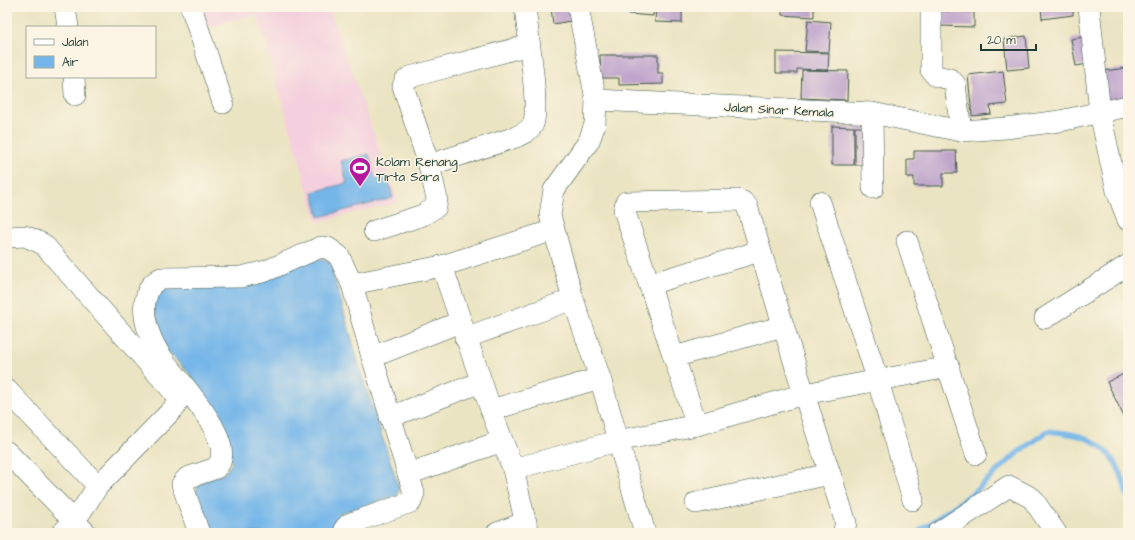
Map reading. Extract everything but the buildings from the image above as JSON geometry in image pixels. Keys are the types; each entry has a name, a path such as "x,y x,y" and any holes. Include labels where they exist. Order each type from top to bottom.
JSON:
{"street":[{"path":"65,7 68,26"},
{"path":"191,7 223,103"},
{"path":"429,165 516,137 528,130 534,123 534,95 525,7"},
{"path":"578,7 596,100 595,124 589,141 554,190 550,215 573,299 600,378 617,441 645,533"},
{"path":"931,7 931,70 936,76 950,79 955,84 961,131"},
{"path":"1089,7 1100,112 1117,191 1128,220"},
{"path":"374,231 423,215 436,207 438,199 429,165 403,86 405,81 410,77 529,45"},
{"name":"Jalan Sinar Kemala","path":"596,100 872,113 961,131 1060,121 1128,106"},
{"path":"872,113 873,188"},
{"path":"697,425 624,210 626,202 743,202 747,206 804,394 846,523 843,533"},
{"path":"820,202 878,381 913,500"},
{"path":"352,284 442,266 554,230"},
{"path":"7,237 25,236 43,244 172,390 178,400 175,407 98,486 74,529 7,452"},
{"path":"907,241 976,454"},
{"path":"199,533 182,484 187,478 216,468 219,465 222,455 215,432 204,410 163,360 154,345 148,328 144,308 148,290 153,282 161,278 241,277 254,275 321,247 328,248 339,256 352,284 372,357 414,493 411,502 349,524 345,528 345,533"},
{"path":"650,284 760,251"},
{"path":"1045,318 1128,265"},
{"path":"442,266 481,382 513,469 527,528 497,533"},
{"path":"372,357 573,299"},
{"path":"674,357 783,326"},
{"path":"513,469 617,441 697,425 804,394 949,367"},
{"path":"491,410 600,378"},
{"path":"390,417 481,382"},
{"path":"7,390 98,486"},
{"path":"408,474 502,442"},
{"path":"696,503 830,474"},
{"path":"938,533 1009,486 1032,498 1056,533"}],"shaded area":[{"path":"197,7 329,7 398,202 317,222 257,14 204,28"}],"water":[{"name":"Kolam Renang Tirta Sara","path":"369,154 375,179 387,176 393,198 319,217 313,192 347,183 341,161"},
{"path":"318,258 330,263 363,379 399,488 397,496 340,513 332,528 333,533 210,533 195,494 200,483 225,473 232,463 215,414 189,373 167,351 153,306 157,291 200,284"}],"waterway":[{"path":"917,533 973,493 1016,454 1048,431 1077,435 1093,441 1100,446 1116,465 1128,496"}],"place":[{"name":"Kolam Renang Tirta Sara","path":"360,188"}]}
